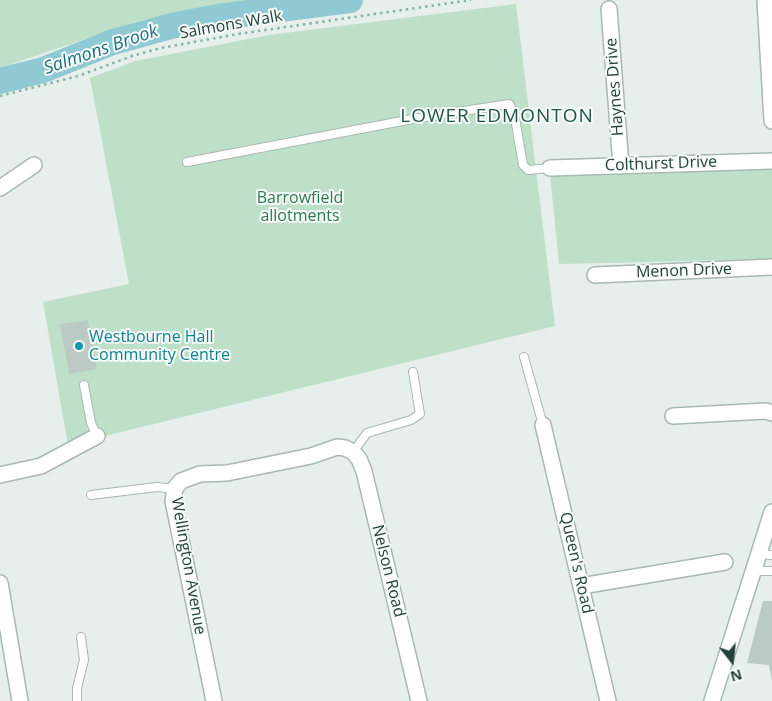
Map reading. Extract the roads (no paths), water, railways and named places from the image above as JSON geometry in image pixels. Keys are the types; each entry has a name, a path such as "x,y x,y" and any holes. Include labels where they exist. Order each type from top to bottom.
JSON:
{"street":[{"path":"766,0 772,121"},
{"name":"Haynes Drive","path":"609,9 621,166"},
{"name":"Colthurst Drive","path":"550,168 772,161"},
{"path":"0,188 34,165"},
{"name":"Menon Drive","path":"596,274 772,267"},
{"path":"673,416 766,411 772,413"},
{"name":"Queen's Road","path":"543,424 608,701"},
{"path":"0,475 41,466 97,436"},
{"name":"Wellington Avenue","path":"214,701 173,501 175,489 181,481 200,474 227,474 311,456 337,447 349,450"},
{"name":"Nelson Road","path":"349,450 359,459 364,471 419,701"},
{"path":"712,701 754,570 766,554 772,512"},
{"path":"581,586 725,562"},
{"path":"0,583 20,701"}],"lane":[{"path":"187,162 418,118 509,104 514,112 523,165 528,170 550,168"},
{"path":"524,356 543,424"},
{"path":"349,450 367,432 411,420 420,414 412,372"},
{"path":"84,385 91,423 97,436"},
{"path":"91,495 157,487 175,489"},
{"path":"754,570 772,571"},
{"path":"77,701 77,688 84,660 81,637"}],"waterway":[{"name":"Salmons Brook","path":"0,81 43,70 113,42 171,26 218,17 350,0"}],"place":[{"name":"Westbourne Hall Community Centre","path":"79,346"}],"district":[{"name":"LOWER EDMONTON","path":"497,117"}],"park label":[{"name":"Barrowfield allotments","path":"300,207"}]}
